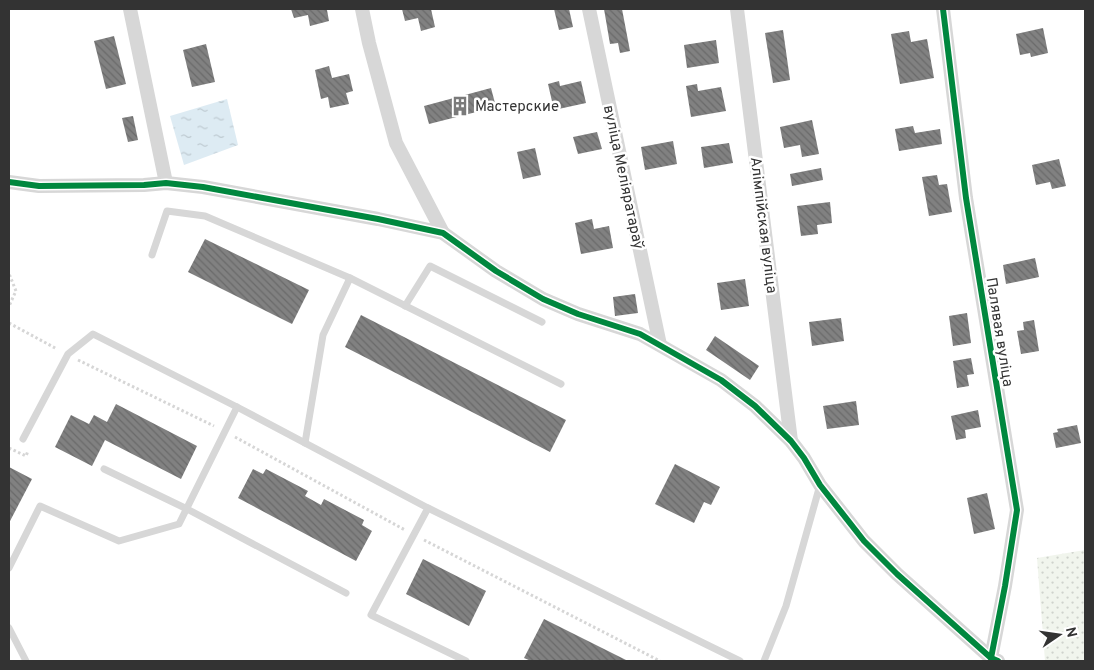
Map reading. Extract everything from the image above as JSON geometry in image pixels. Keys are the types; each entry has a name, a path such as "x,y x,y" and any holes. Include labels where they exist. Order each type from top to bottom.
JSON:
{"street":[{"path":"130,9 166,183"},
{"path":"362,9 369,43 396,143 443,233"},
{"name":"вуліца Меліяратараў","path":"589,9 660,345"},
{"name":"Алімпійская вуліца","path":"737,9 790,441"},
{"name":"Палявая вуліца","path":"943,9 966,198 1017,510 994,659"},
{"path":"9,182 39,186 166,183 203,187 394,222 443,233 496,271 542,299 578,314 640,334 721,380 755,406 804,458 820,485 864,541 897,574 994,659"}],"lane":[{"path":"152,255 167,212 205,216 350,278 561,384"},
{"path":"405,306 430,266 542,322"},
{"path":"306,443 323,335 350,278"},
{"path":"23,440 68,354 93,334 237,407 428,508 740,661"},
{"path":"9,568 40,506 120,541 179,524 237,407"},
{"path":"104,469 187,509 346,593"},
{"path":"764,661 786,606 820,485"},
{"path":"428,508 371,615 466,661"},
{"path":"9,628 26,661"}],"path":[{"path":"9,275 16,291 9,306"},
{"path":"9,323 225,432 414,534 660,661"}],"shaded area":[{"path":"1085,550 1085,660 1045,661 1037,558"}],"water":[{"path":"227,99 238,145 184,165 170,116"}],"building":[{"path":"291,9 330,9 327,10 329,21 310,26 308,15 294,18"},
{"path":"402,9 431,9 435,27 421,31 418,18 405,21"},
{"path":"554,9 569,9 573,27 559,30"},
{"path":"604,9 622,9 630,51 620,53 618,43 610,44"},
{"path":"1043,28 1048,53 1031,57 1030,53 1020,55 1016,34"},
{"path":"783,30 790,80 773,83 765,33"},
{"path":"909,31 911,42 927,39 934,78 900,84 891,34"},
{"path":"114,36 126,84 106,89 94,41"},
{"path":"716,40 719,63 687,68 684,45"},
{"path":"206,44 215,82 192,87 183,50"},
{"path":"329,66 332,78 349,74 353,91 346,93 349,104 330,108 328,97 321,99 315,70"},
{"path":"559,81 560,86 581,81 586,103 554,110 548,84"},
{"path":"697,84 698,91 721,87 726,111 691,117 686,86"},
{"name":"Мастерские","path":"491,88 496,107 429,124 424,106"},
{"path":"133,116 138,140 128,142 122,118"},
{"path":"812,120 819,154 802,157 800,145 784,148 780,127"},
{"path":"913,126 915,133 940,129 942,144 899,151 895,129"},
{"path":"597,132 602,149 578,154 573,137"},
{"path":"673,141 677,164 645,170 641,147"},
{"path":"729,143 733,163 704,168 701,147"},
{"path":"535,148 541,175 523,179 517,152"},
{"path":"1059,159 1066,186 1052,189 1050,182 1036,185 1032,165"},
{"path":"821,168 823,180 792,186 790,174"},
{"path":"937,175 939,185 947,184 952,212 929,216 922,177"},
{"path":"830,202 832,223 817,225 818,234 801,236 797,206"},
{"path":"592,219 594,229 609,226 613,248 581,254 575,223"},
{"path":"205,239 309,290 292,324 188,272"},
{"path":"1035,258 1039,277 1006,284 1003,265"},
{"path":"745,279 749,306 721,310 717,283"},
{"path":"635,294 638,313 615,316 613,297"},
{"path":"967,313 971,343 953,346 949,316"},
{"path":"361,315 566,420 550,452 345,347"},
{"path":"841,318 844,341 812,346 809,322"},
{"path":"1034,320 1039,351 1021,354 1017,331 1024,330 1023,322"},
{"path":"715,336 759,366 750,380 706,350"},
{"path":"971,358 974,374 967,375 969,386 957,388 953,361"},
{"path":"856,401 859,425 827,429 823,406"},
{"path":"116,404 197,446 181,479 105,440 92,466 55,447 71,415 89,424 94,415 107,422"},
{"path":"978,410 981,427 965,430 966,438 956,440 951,416"},
{"path":"1077,425 1081,443 1056,448 1053,433 1058,432 1057,429"},
{"path":"675,464 720,487 711,505 704,502 694,523 655,504"},
{"path":"9,467 32,479 9,523"},
{"path":"253,469 263,474 266,469 308,491 305,496 321,505 324,499 364,520 362,525 372,531 356,561 238,498"},
{"path":"987,493 995,529 974,534 967,498"},
{"path":"423,559 486,591 469,626 406,594"},
{"path":"544,619 628,661 531,661 524,658"}],"cycle path":[{"path":"943,9 966,198 1017,510 991,658"},
{"path":"9,182 39,186 166,183 203,187 378,219 443,233 496,271 543,299 578,314 640,334 721,380 755,406 791,441 820,485 864,541 897,574 991,658 998,661"}],"place":[{"name":"Мастерские","path":"460,106"}]}
